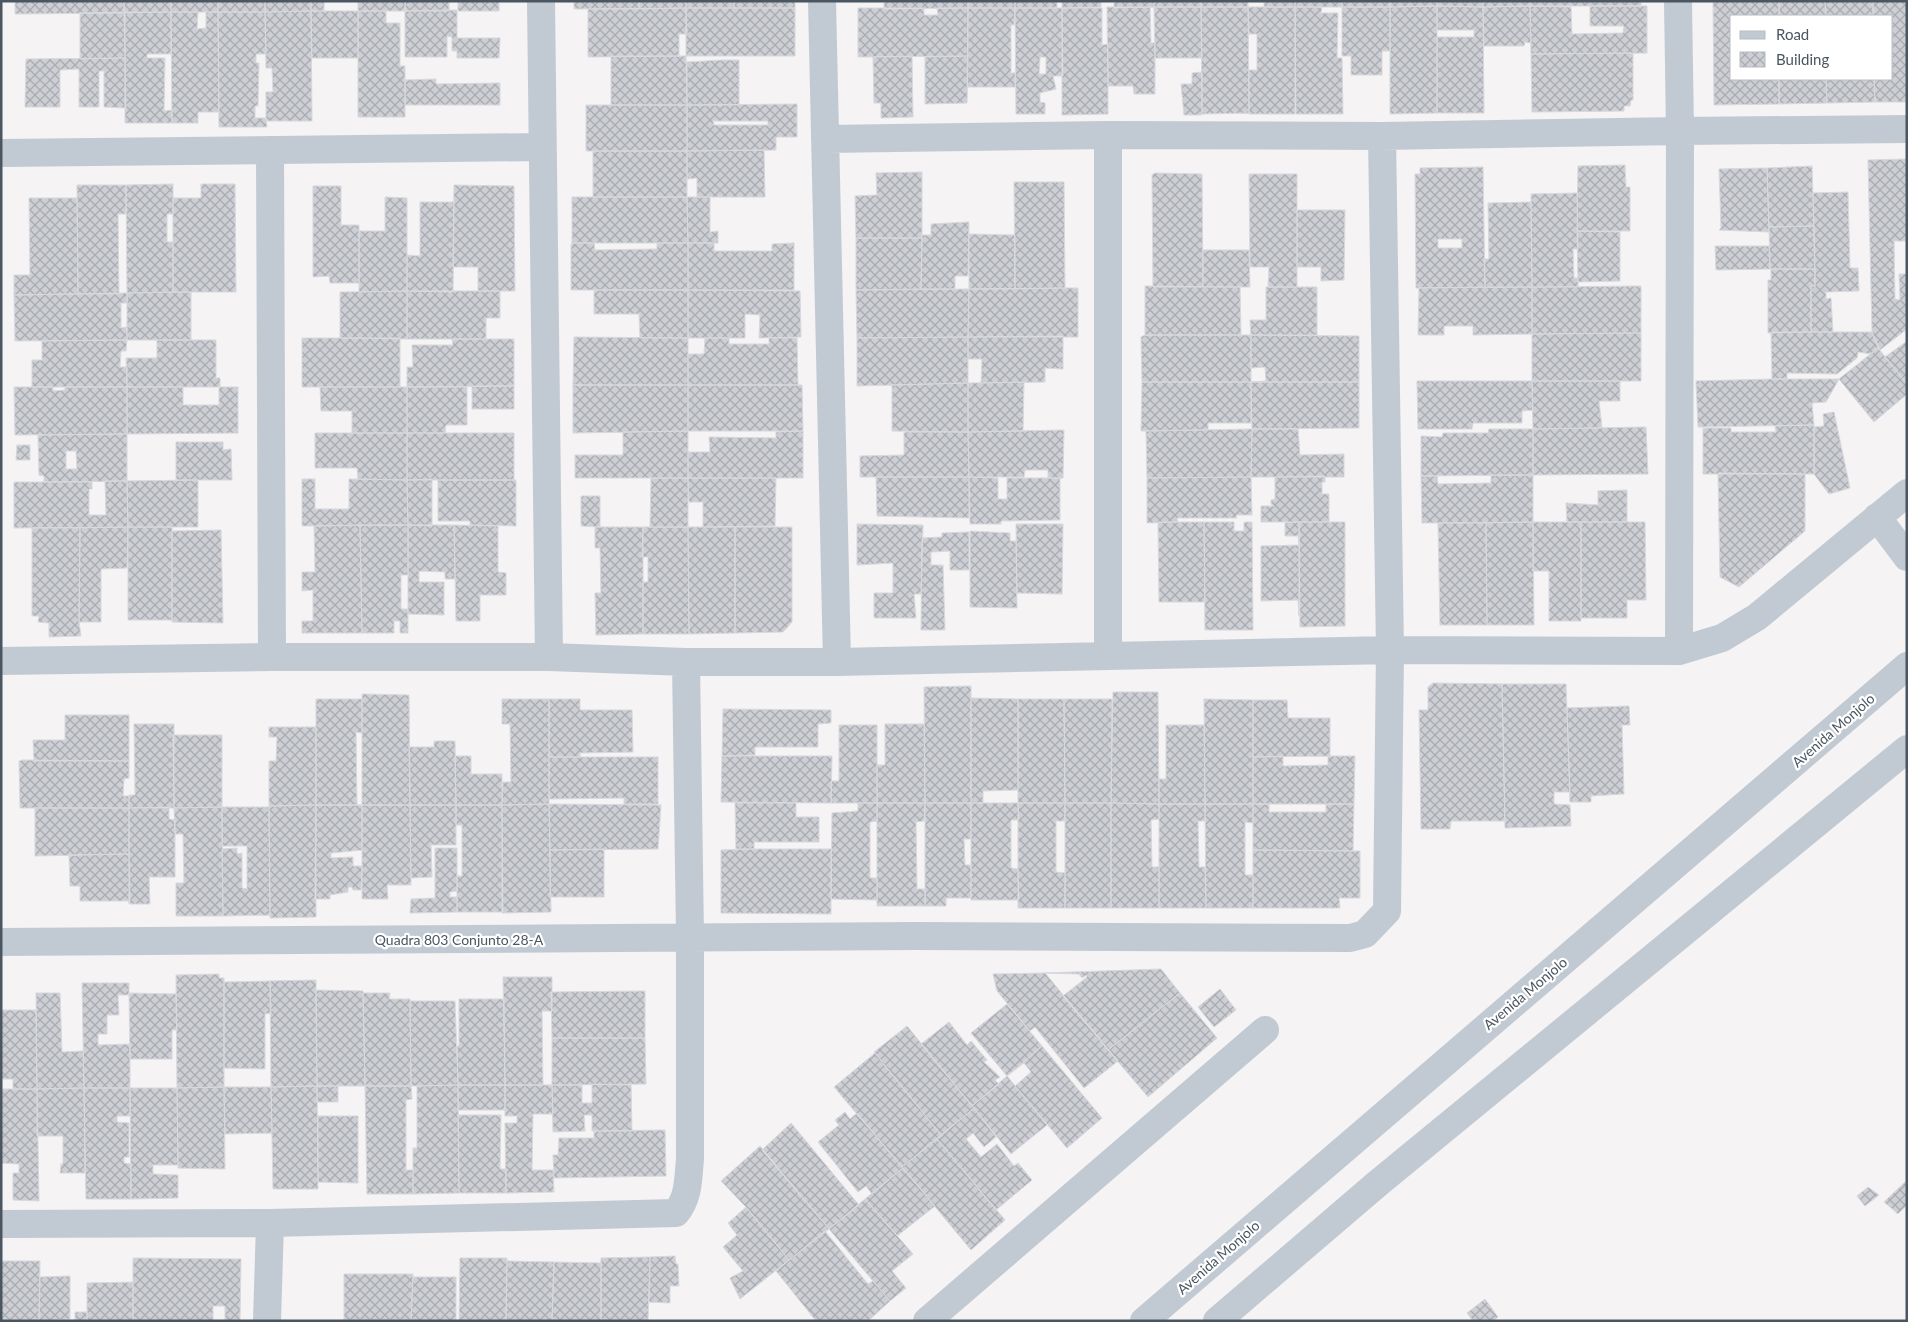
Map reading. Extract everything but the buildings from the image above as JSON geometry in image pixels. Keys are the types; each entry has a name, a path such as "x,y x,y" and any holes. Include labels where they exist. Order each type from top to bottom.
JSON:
{"street":[{"path":"541,1 549,657"},
{"path":"822,1 837,662"},
{"path":"1678,1 1680,131 1679,651"},
{"path":"825,139 1108,134 1382,136 1907,129"},
{"path":"1108,134 1108,655"},
{"name":"Quadra 803 Conjunto 28-A","path":"1,942 917,936 1350,938 1365,934 1387,911 1390,650 1382,136"},
{"path":"1,153 542,147"},
{"path":"270,150 272,657"},
{"path":"1,661 272,657 549,657 686,662 837,662 1390,650 1679,651 1722,638 1756,617 1907,493"},
{"path":"1877,517 1907,556"},
{"path":"1,1224 270,1223 676,1213 683,1204 687,1192 690,1159 690,937 686,662"},
{"name":"Avenida Monjolo","path":"1144,1321 1907,666"},
{"path":"1217,1321 1376,1184 1907,749"},
{"path":"927,1321 1265,1030"},
{"path":"267,1321 270,1223"}]}
